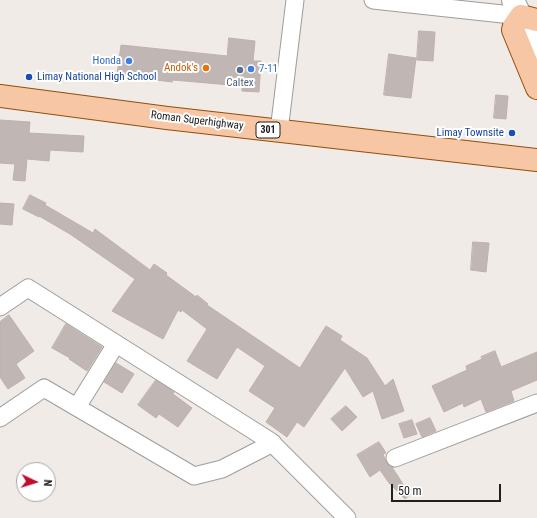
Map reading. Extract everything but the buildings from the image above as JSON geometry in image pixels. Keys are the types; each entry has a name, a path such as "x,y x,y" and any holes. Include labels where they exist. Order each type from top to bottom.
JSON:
{"main road":[{"path":"524,16 514,26 513,30 537,88"},
{"name":"Roman Superhighway","path":"0,96 167,118 537,160"}],"street":[{"path":"279,131 294,0"},
{"path":"373,0 524,16 537,51"},
{"path":"0,307 28,288 273,443 347,518"},
{"path":"77,407 116,344"},
{"path":"0,418 44,388 194,476 222,469 273,443"},
{"path":"395,458 537,402"}],"place":[{"name":"Honda","path":"129,61"},
{"name":"Andok's","path":"206,68"},
{"name":"7-11","path":"251,69"},
{"name":"Caltex","path":"240,70"},
{"name":"Limay National High School","path":"29,77"},
{"name":"Limay Townsite","path":"512,133"}]}
